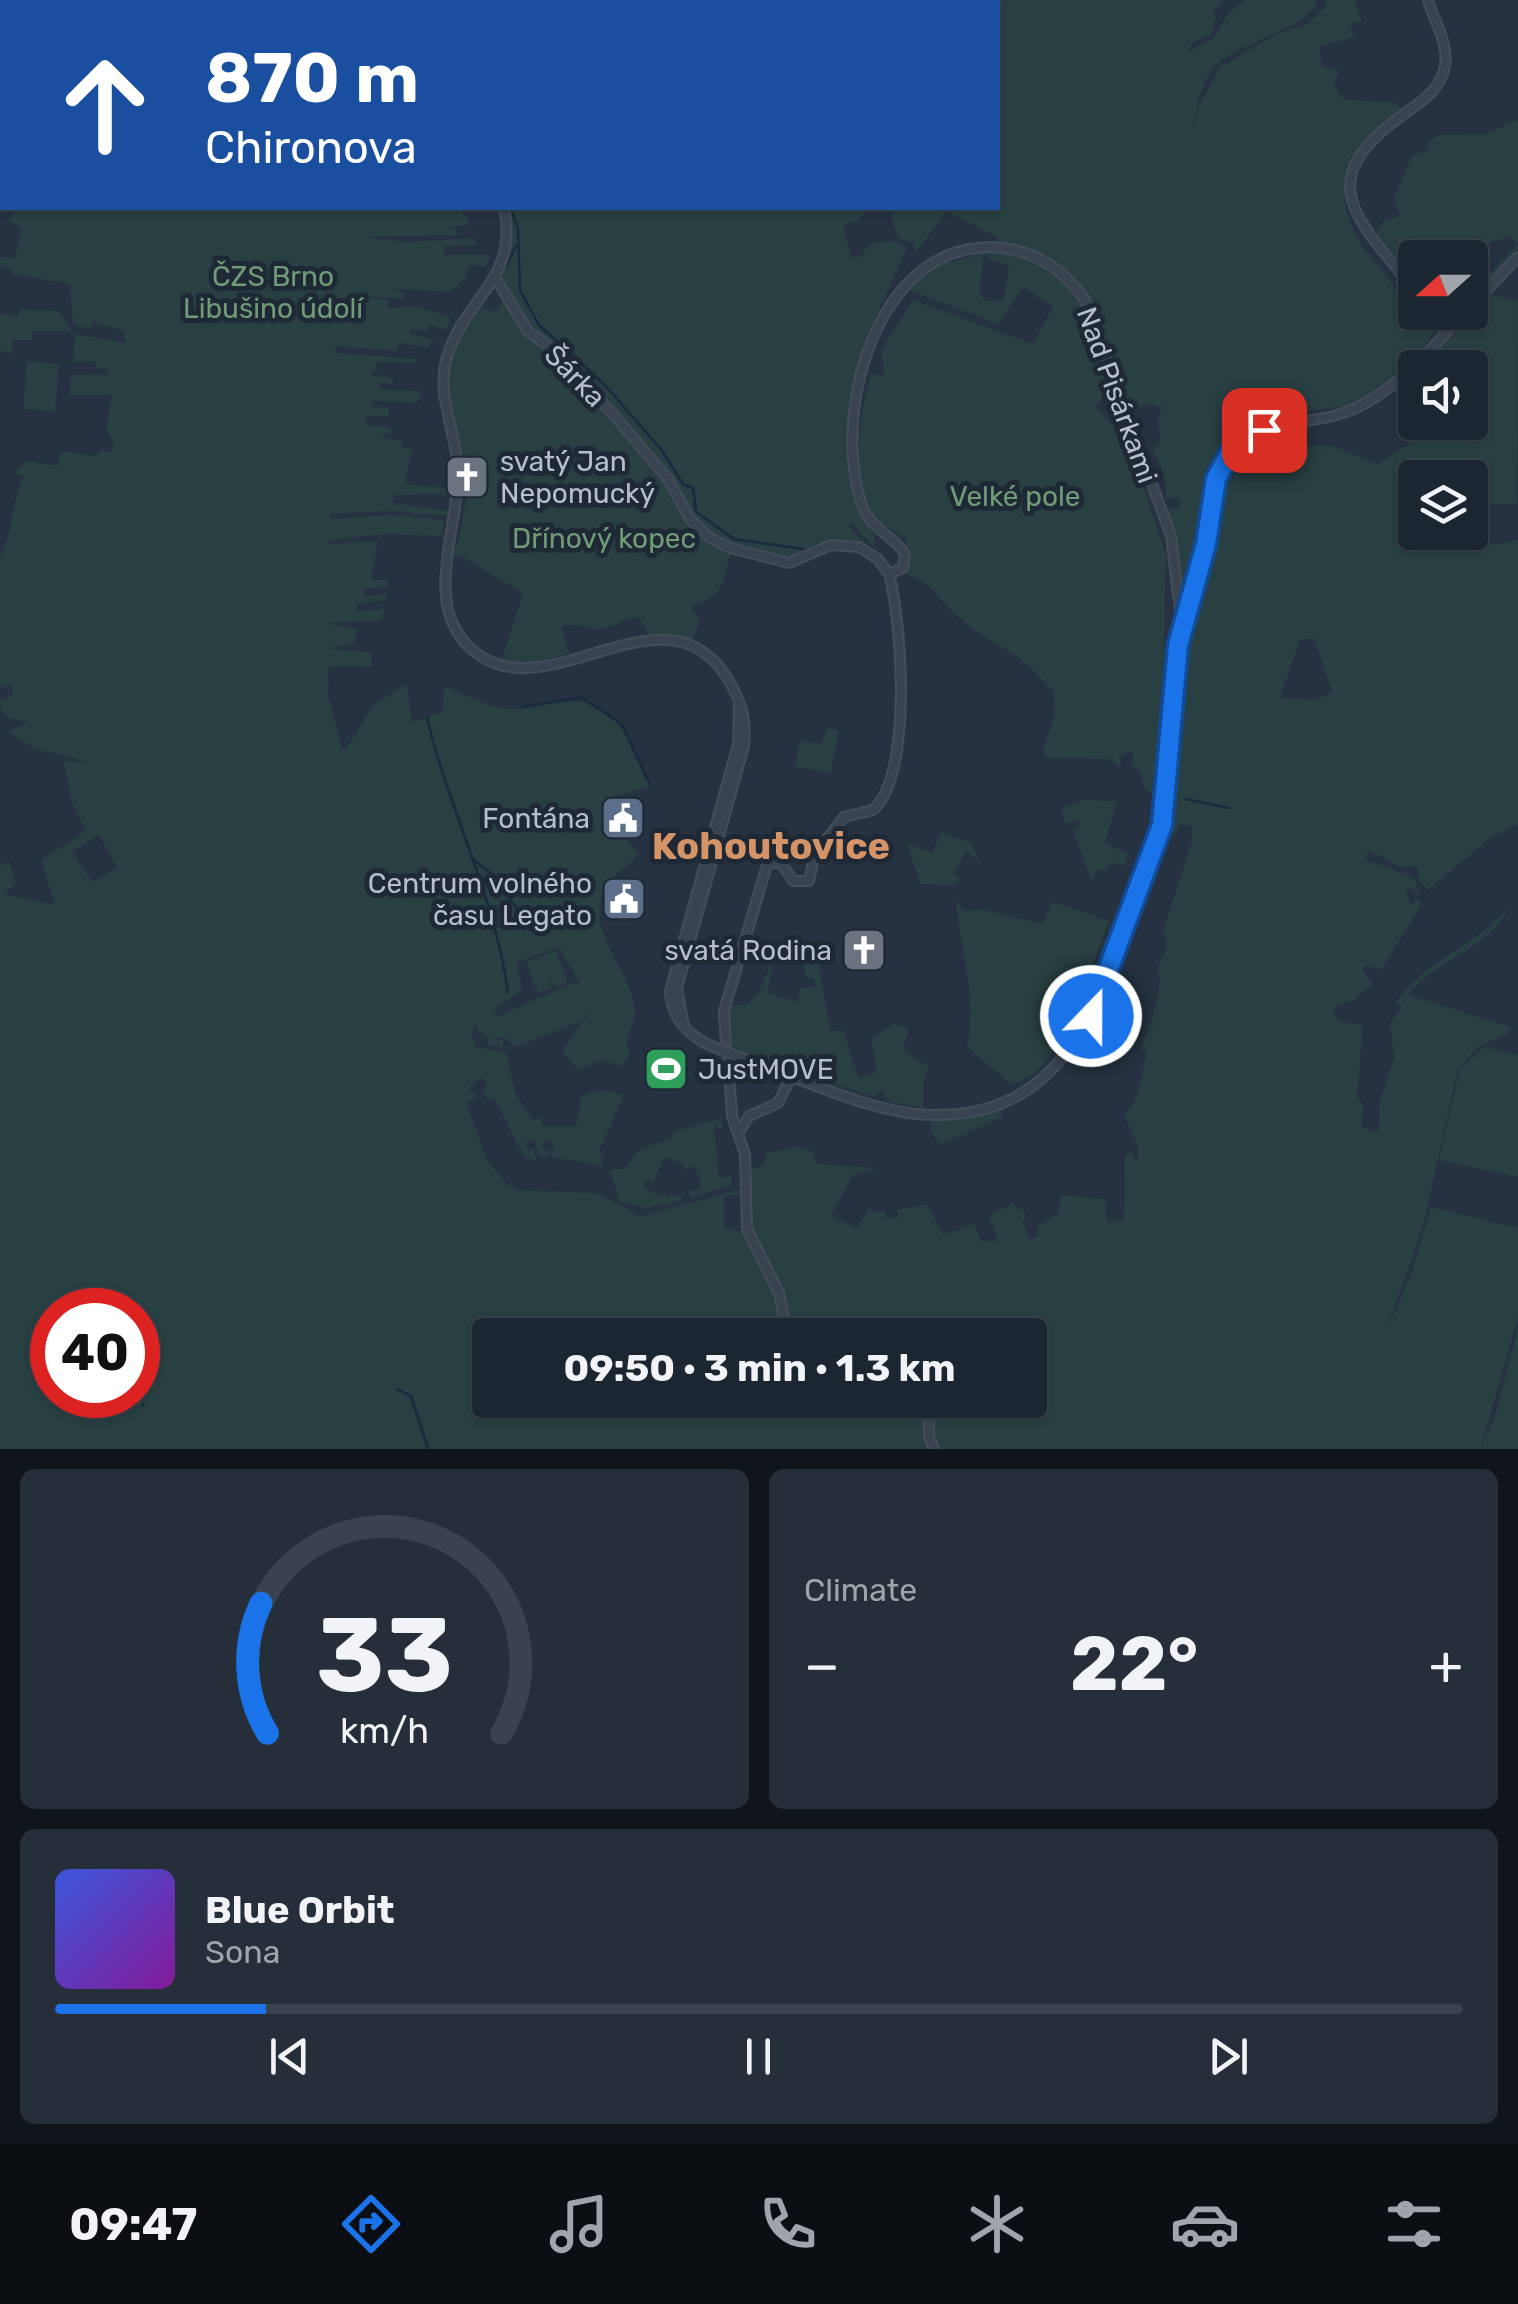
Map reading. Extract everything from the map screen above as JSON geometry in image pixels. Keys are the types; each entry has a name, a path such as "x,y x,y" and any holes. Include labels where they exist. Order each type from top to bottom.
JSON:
{"street":[{"path":"1398,269 1368,232 1355,194 1362,157 1379,135 1435,94 1449,64 1448,49 1429,0"},
{"path":"504,210 508,244 496,278 456,332 445,361 446,408 457,460 445,578 447,606 456,630 475,652 494,663 527,670 637,641 670,641 715,664 746,720 744,746 677,988 684,1026 702,1042 728,1053 904,1112 952,1114 1004,1102 1034,1086 1058,1066 1096,1006 1158,839 1168,790 1175,670 1182,624 1207,540 1216,479 1232,449 1264,430 1330,417 1363,404 1406,373 1448,330"},
{"name":"Nad Pisárkami","path":"889,574 901,570 906,557 871,523 858,489 858,402 867,354 888,307 916,273 947,254 986,246 1036,256 1057,270 1084,300 1168,528 1179,591 1190,598"},
{"path":"1488,289 1518,257"},
{"name":"Šárka","path":"496,278 528,331 551,348 614,416 668,479 690,519 710,538 730,548 789,563 830,545 859,547 878,559 889,574"},
{"path":"484,296 503,291"},
{"path":"784,1318 778,1288 746,1229 741,1116 733,1094 724,1011 767,865 780,862 794,880 806,883 813,876 816,854 844,817 873,810 887,789 900,703 889,574"},
{"path":"1175,578 1183,586 1195,582"},
{"path":"1175,578 1182,624"},
{"path":"741,1116 780,1100 792,1075"},
{"path":"929,1418 929,1437 934,1449"}],"green space":[{"path":"1000,0 1226,0 1213,10 1216,16 1212,34 1194,42 1186,53 1213,39 1228,14 1245,0 1317,0 1300,20 1235,52 1211,71 1200,95 1192,137 1198,107 1220,67 1277,34 1308,24 1327,5 1326,0 1354,0 1362,21 1350,24 1354,37 1319,47 1322,66 1339,70 1334,85 1344,100 1394,102 1403,109 1369,138 1357,154 1345,187 1345,205 1364,248 1391,282 1398,298 1398,330 1436,330 1421,350 1398,350 1398,373 1357,403 1356,400 1352,405 1258,417 1227,437 1208,469 1209,512 1204,543 1188,582 1178,577 1173,529 1166,509 1180,508 1179,498 1166,499 1165,477 1152,448 1161,442 1158,423 1162,404 1158,408 1152,404 1125,410 1099,325 1072,280 1052,263 1027,251 994,243 998,238 947,211 916,252 913,243 898,238 891,215 895,210 1000,210"},
{"path":"1518,120 1518,244 1510,236 1488,244 1488,240 1398,240 1398,260 1376,231 1383,222 1400,216 1394,198 1412,156 1430,149 1428,143 1437,135 1485,134"},
{"name":"ČZS Brno Libušino údolí","path":"15,210 459,210 468,219 469,225 447,228 457,230 457,235 365,237 404,242 476,238 476,245 444,246 445,255 491,255 486,266 468,266 467,277 451,292 391,289 404,293 403,299 355,296 388,300 387,308 419,307 450,317 447,329 428,325 427,331 410,330 409,334 447,343 430,341 429,348 399,343 397,351 335,346 336,353 418,359 416,363 374,362 380,370 373,370 372,376 393,378 392,384 379,383 379,389 422,391 417,403 372,401 372,407 389,408 389,416 367,416 366,425 390,427 392,433 383,434 383,438 402,440 402,447 412,449 405,484 448,488 449,494 393,495 393,503 449,511 447,516 390,511 330,514 330,519 390,515 445,520 441,536 387,534 328,540 329,544 378,541 371,580 387,580 388,586 363,589 364,596 387,594 386,600 357,604 357,611 385,609 382,620 325,623 357,629 354,644 327,648 371,653 371,667 329,666 328,695 342,749 347,748 372,706 407,683 412,723 443,711 444,686 502,708 587,702 600,708 622,730 650,786 608,799 617,825 638,855 605,888 600,920 633,998 635,1017 626,1042 630,1055 621,1066 602,1060 578,1070 562,1051 583,1020 516,1047 504,1037 490,1038 504,1040 502,1048 488,1045 488,1038 478,1031 476,1023 471,1031 476,1047 506,1052 515,1093 533,1120 541,1118 543,1126 576,1126 581,1098 597,1091 624,1095 599,1151 604,1157 601,1166 552,1157 550,1151 555,1149 550,1140 541,1144 551,1157 538,1156 535,1139 525,1143 528,1150 533,1148 536,1160 524,1157 494,1098 488,1100 481,1091 487,1086 482,1077 473,1084 477,1093 472,1085 469,1089 479,1097 466,1102 487,1160 517,1190 596,1193 641,1216 742,1189 742,1195 724,1196 724,1227 745,1232 775,1289 781,1318 472,1318 472,1418 929,1418 932,1449 0,1449 0,866 9,861 16,884 3,894 55,905 41,860 86,831 71,801 64,761 90,762 36,749 7,732 28,723 8,716 1,706 0,700 13,695 11,684 0,689 0,558 24,476 14,473 27,461 58,466 60,451 96,456 101,450 110,453 114,443 106,428 112,395 69,395 71,375 108,374 107,368 96,368 96,361 73,362 75,334 126,343 123,331 93,322 90,329 73,323 70,284 11,274 12,269 0,266 0,257 15,258 22,228 8,221","holes":["99,835 117,867 93,882 72,852","559,947 581,985 574,982 497,1017 494,1010 522,990 517,962"]},
{"path":"507,210 866,210 858,220 843,226 851,258 860,257 870,244 894,241 907,248 864,343 852,400 855,491 875,535 875,548 852,523 849,526 872,550 850,543 794,560 727,545 704,529 669,477 517,307 501,278 511,238"},
{"path":"1518,244 1518,249 1488,282 1488,276"},
{"name":"Velké pole","path":"987,252 1018,256 1042,266 1062,281 1077,301 1090,323 1114,401 1105,396 1095,407 1127,439 1166,554 1163,688 1153,795 1144,788 1140,771 1131,765 1134,756 1130,751 1119,756 1121,765 1117,766 1111,759 1046,758 1043,752 1055,712 1053,688 1049,689 1018,658 957,616 927,585 903,573 910,557 905,537 875,518 863,495 859,441 867,386 871,373 885,376 881,350 913,300 1033,344 1053,306 1023,287 998,324 906,289 943,264 984,253 979,292 985,301 1004,300 1009,266 987,257"},
{"path":"1491,295 1518,301 1517,504 1488,504 1488,460 1398,460 1398,550 1488,550 1488,545 1518,540 1518,824 1490,838 1428,890 1419,881 1417,866 1400,867 1369,850 1365,859 1414,878 1420,896 1412,888 1406,889 1411,905 1417,899 1422,904 1381,970 1367,965 1362,970 1373,984 1354,1000 1335,1007 1334,1014 1340,1022 1363,1025 1357,1097 1363,1105 1362,1127 1378,1133 1380,1101 1394,1058 1390,1023 1402,1007 1395,1004 1420,975 1483,931 1510,904 1492,931 1433,972 1408,995 1511,1027 1507,1034 1478,1047 1458,1069 1422,1230 1385,1333 1411,1275 1431,1207 1518,1228 1518,1317 1481,1447 1495,1418 1518,1327 1518,1449 938,1449 931,1437 931,1418 1047,1418 1047,1318 786,1318 783,1299 749,1231 750,1170 763,1165 766,1153 796,1147 812,1151 817,1164 879,1168 853,1175 831,1216 857,1228 869,1208 874,1213 884,1210 886,1215 879,1219 899,1217 897,1210 927,1204 943,1235 974,1224 981,1241 999,1241 989,1216 1013,1203 1017,1210 1022,1208 1027,1218 1022,1220 1030,1239 1038,1236 1039,1224 1058,1214 1061,1195 1105,1199 1107,1222 1124,1220 1125,1157 1131,1151 1135,1162 1138,1160 1138,1147 1124,1115 1140,1085 1147,1054 1142,1047 1158,996 1157,968 1168,945 1163,931 1192,841 1192,827 1181,824 1171,837 1165,828 1172,792 1179,683 1221,489 1226,488 1239,465 1300,463 1299,447 1329,445 1378,464 1415,440 1488,440 1488,350 1439,350 1458,330 1488,330","holes":["1314,638 1332,692 1316,700 1280,698 1300,640"]},
{"name":"Dřínový kopec","path":"504,298 671,487 695,526 731,552 720,588 710,598 690,607 700,620 693,639 649,634 639,618 603,628 567,626 561,627 569,653 524,666 501,662 523,593 464,558 466,550 463,557 452,554 458,543 472,470 462,469 448,384 455,348 466,328 482,307 496,312"},
{"path":"20,309 59,311 72,331 32,331 32,340 13,340 11,355 0,350 0,313 19,316"},
{"path":"27,361 59,364 55,412 23,409"},
{"path":"827,728 839,730 831,773 795,767 800,740 821,744"},
{"path":"1086,799 1117,802 1105,842 1128,854 1124,866 1112,862 1105,871 1097,869 1092,883 1073,830 1080,827 1078,820 1066,824 1061,809"},
{"path":"941,832 971,843 980,862 966,851 954,874 960,879 956,885 920,884 907,843 932,853"},
{"path":"956,898 963,911 980,909 1042,924 1052,902 1109,921 1086,981 1086,989 1096,991 1094,996 1040,1068 1011,1084 967,1047 969,991"},
{"path":"556,951 568,982 554,987 548,974 552,988 537,993 526,962"},
{"path":"796,953 817,953 830,1031 843,1030 859,1079 877,1072 871,1038 894,1024 909,1028 903,1050 929,1067 923,1082 923,1108 887,1101 882,1090 873,1097 731,1047 728,1006 748,1004 758,994 773,960 768,993 798,1002 800,988 816,987 814,978 806,978 802,955"},
{"path":"1484,1047 1518,1055 1518,1177 1439,1160 1460,1069"},
{"path":"1005,1107 1001,1118 941,1144 930,1132 931,1122 936,1118"},
{"path":"721,1118 723,1130 714,1126 719,1178 731,1176 731,1185 691,1198 688,1191 702,1188 694,1164 685,1171 683,1164 665,1157 654,1179 656,1183 646,1180 644,1187 659,1196 666,1193 668,1199 671,1195 681,1196 683,1201 645,1208 619,1201 610,1170 625,1169 637,1151 673,1137 674,1132"}],"waterway":[{"path":"511,210 518,228 520,290 539,325 604,384 660,448 683,484 693,488 696,512 734,539 809,550"},
{"path":"506,267 516,246"},
{"path":"577,695 622,724 650,785"},
{"path":"521,707 578,698"},
{"path":"427,718 493,922 508,992"},
{"path":"1186,799 1229,808"},
{"path":"472,859 496,877 530,930"},
{"path":"397,1389 411,1396 428,1449"}],"place":[{"name":"svatý Jan Nepomucký","path":"467,477"},
{"name":"Fontána","path":"623,818"},
{"name":"Centrum volného času Legato","path":"624,899"},
{"name":"svatá Rodina","path":"864,950"},
{"name":"JustMOVE","path":"666,1069"}],"district":[{"name":"Kohoutovice","path":"771,846"}],"route":[{"path":"1091,1016 1162,825 1178,645 1206,544 1216,479 1232,449 1264,430"}]}
